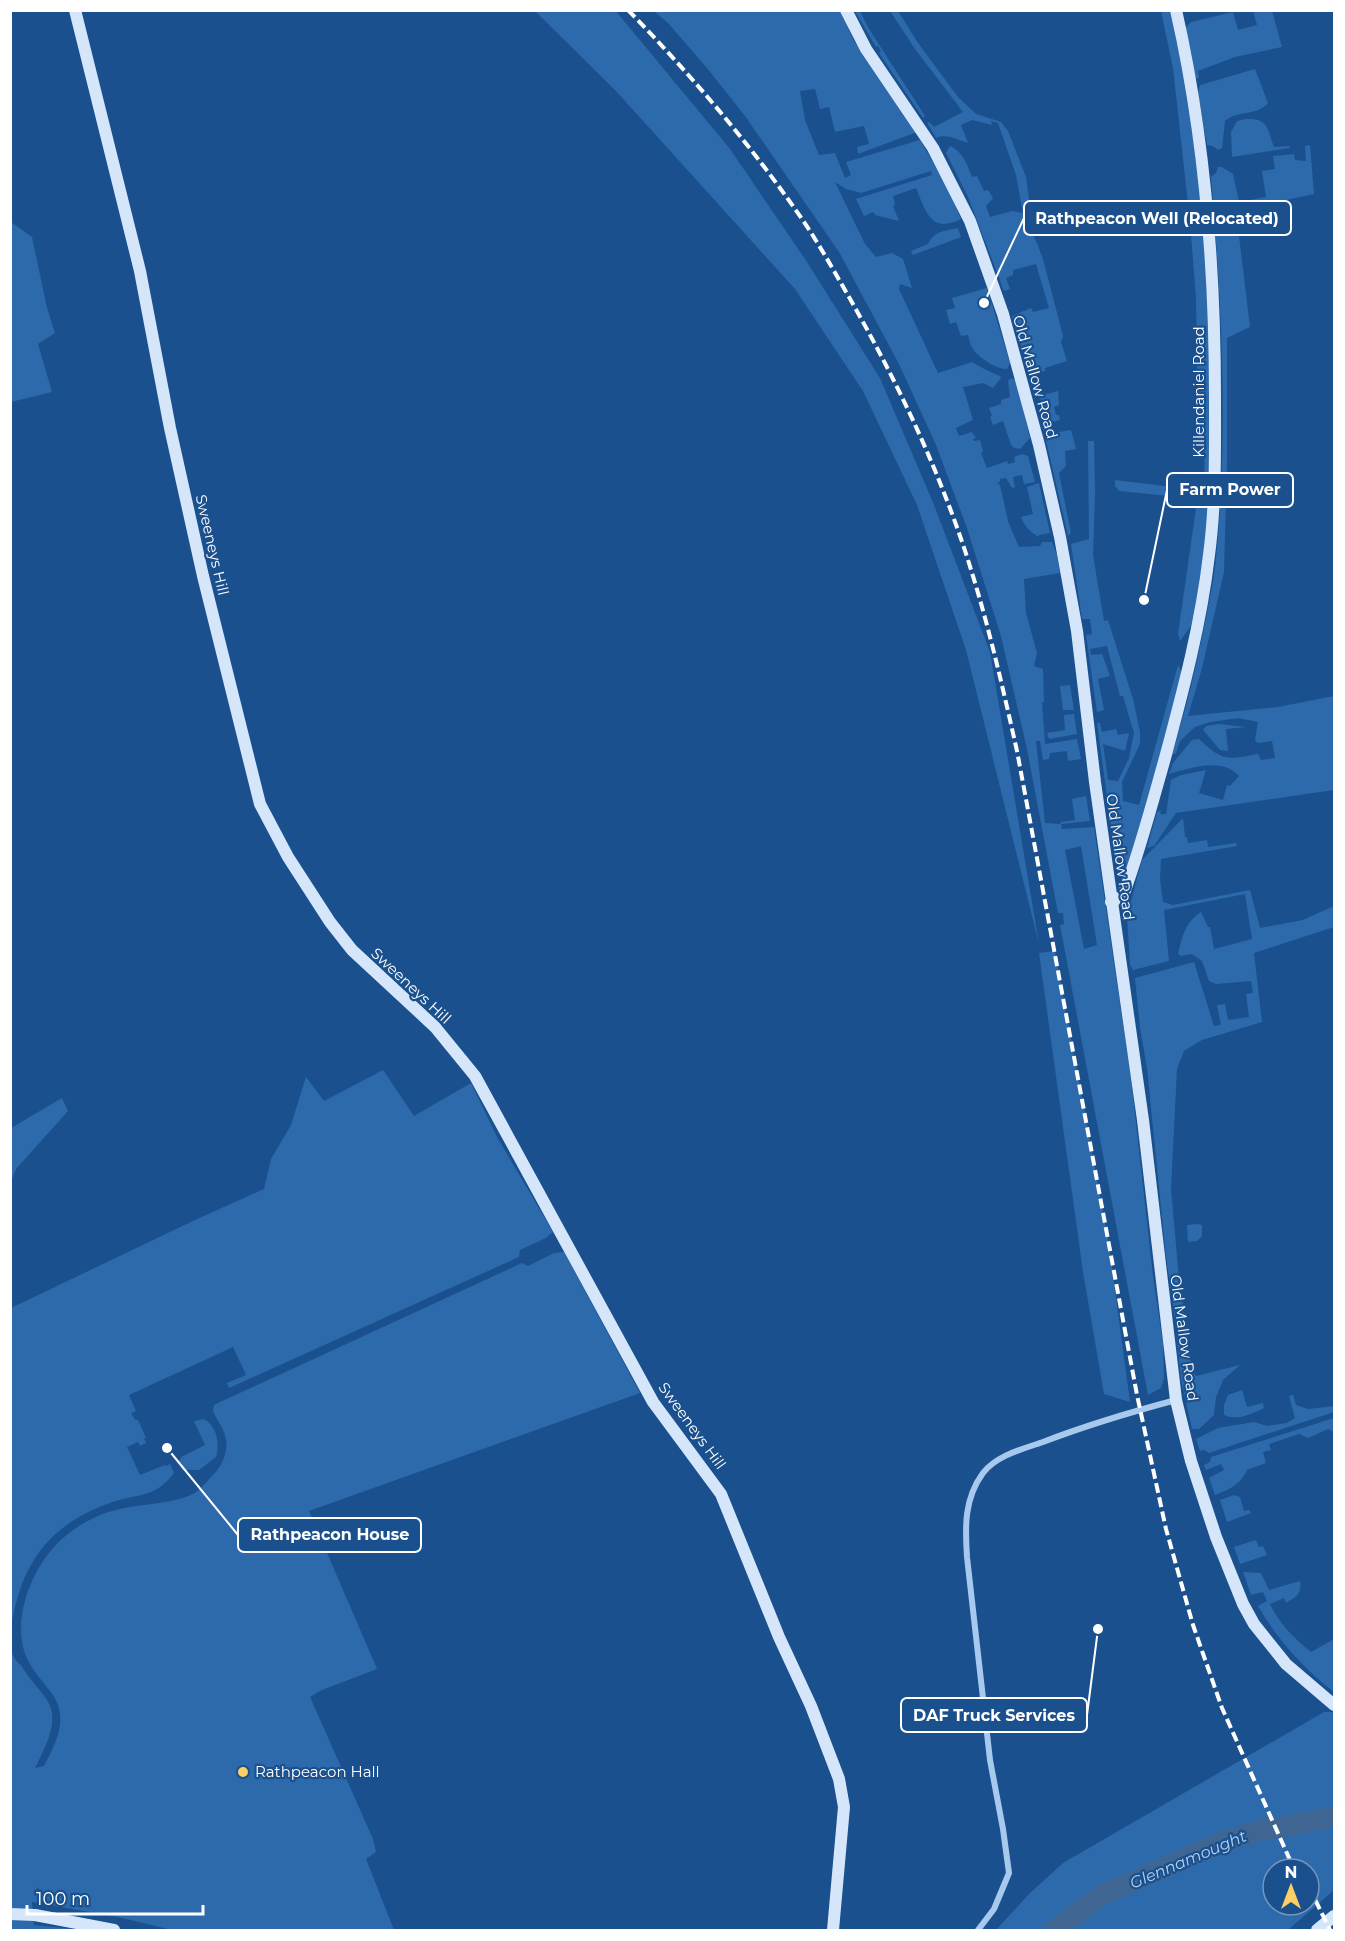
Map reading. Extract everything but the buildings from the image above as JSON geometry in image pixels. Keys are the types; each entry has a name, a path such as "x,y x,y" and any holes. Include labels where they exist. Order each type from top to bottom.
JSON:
{"street":[{"name":"Sweeneys Hill","path":"75,10 141,278 170,428 203,576 260,804 288,857 330,922 352,950 435,1027 475,1076 654,1402 721,1494 774,1627 811,1706 842,1791 844,1806 833,1930"},
{"name":"Old Mallow Road","path":"846,10 866,49 933,148 970,221 1003,314 1035,430 1062,543 1077,631 1111,902 1141,1109 1176,1400 1191,1461 1216,1537 1243,1604 1267,1642 1286,1664 1335,1705"},
{"name":"Killendaniel Road","path":"1111,902 1123,896 1140,852 1183,693 1200,615 1212,531 1215,481 1215,367 1210,253 1198,124 1176,10"},
{"path":"978,1930 994,1909 1009,1873 990,1760 966,1557 965,1527 969,1498 984,1472 1005,1456 1093,1423 1176,1400"},
{"path":"10,1914 35,1915 114,1930"},
{"path":"1317,1930 1335,1916"}],"shaded area":[{"path":"615,10 730,149 805,259 880,378 934,505 990,652 1039,944 966,650 917,505 863,391 795,289 616,91 535,11"},
{"path":"654,11 840,11 854,41 917,132 858,154 857,147 869,144 864,126 835,132 829,107 820,109 815,89 800,91 805,120 819,155 835,153 845,178 851,175 846,162 920,140 948,188 961,219 943,224 936,222 927,212 916,188 893,196 895,205 893,206 899,221 875,215 873,212 864,216 856,199 932,175 931,171 861,193 846,189 835,182 865,244 876,257 892,253 903,259 912,288 900,284 899,289 938,373 972,362 1000,376 1001,378 993,388 983,383 963,387 973,420 956,428 959,436 972,432 976,438 973,439 974,441 980,440 983,451 981,453 987,468 1007,461 1008,464 1015,462 1014,457 1022,454 1028,456 1035,482 1024,484 1022,475 1013,477 1015,487 1012,488 1006,478 1000,479 997,483 1000,485 1008,521 1019,547 1040,546 1042,542 1052,542 1057,555 1060,573 1024,579 1026,613 1037,653 1034,666 1043,669 1044,702 1042,702 1045,744 1077,739 1081,759 1068,761 1067,751 1050,753 1049,759 1043,760 1040,741 1036,741 1045,823 1060,824 1075,820 1072,799 1086,796 1090,821 1061,824 1062,829 1094,827 1131,1078 1153,1276 1163,1344 1164,1379 1161,1388 1148,1395 1060,925 1064,924 1063,913 1058,913 1027,749 1001,636 967,528 936,445 899,364 839,252 745,116 668,23","holes":["1081,846 1097,945 1084,949 1065,850"]},
{"path":"855,11 860,11 869,29 925,116 923,118 879,53 881,51 878,46 876,47"},
{"path":"890,11 898,11 918,43 958,97 976,114 1001,122 1008,131 1026,177 1034,236 1043,259 1063,336 1061,342 1067,361 1030,375 1012,316 1031,308 1033,312 1049,308 1036,264 1013,270 1013,275 1006,278 1010,289 1004,291 968,197 946,153 950,146 958,152 972,177 977,176 984,191 988,190 993,198 986,206 990,217 1012,211 1023,213 1016,175 998,123 991,121 992,125 972,120 961,125 968,143 948,137 936,138 927,123 929,122 934,127 963,112 915,49"},
{"path":"1161,11 1171,11 1188,94 1203,216 1209,335 1207,533 1195,611 1191,626 1180,641 1178,634 1197,501 1183,498 1184,489 1204,493 1205,424 1198,424 1196,298 1190,222 1173,68"},
{"path":"1253,11 1272,11 1282,47 1235,57 1198,71 1199,78 1195,79 1185,28 1191,22 1233,12 1238,30 1257,25"},
{"path":"1255,69 1268,103 1259,110 1235,115 1225,121 1222,148 1218,150 1207,145 1198,93 1200,85"},
{"path":"1259,120 1266,126 1274,147 1289,146 1290,148 1232,157 1231,132 1237,121"},
{"path":"1310,145 1314,194 1236,211 1250,327 1227,338 1224,572 1202,668 1188,716 1278,707 1334,696 1334,790 1176,813 1154,846 1147,848 1157,812 1161,810 1160,814 1166,814 1171,780 1181,775 1206,770 1199,793 1223,800 1227,785 1230,786 1239,776 1232,770 1215,765 1169,774 1173,763 1192,740 1199,739 1226,757 1258,754 1261,760 1275,758 1272,741 1258,743 1255,740 1258,722 1238,718 1210,722 1195,727 1180,741 1176,753 1172,755 1191,686 1206,618 1214,574 1219,519 1223,422 1221,323 1211,177 1216,173 1218,167 1233,174 1239,202 1266,197 1262,171 1275,169 1273,156 1294,154 1295,160 1306,161 1305,146"},
{"path":"11,222 32,237 47,308 55,333 38,344 52,392 11,402"},
{"path":"958,228 961,237 913,255 911,251 928,244 936,234"},
{"path":"987,288 1010,363 1007,369 993,365 979,356 972,347 968,335 961,336 956,322 950,324 946,310 955,308 952,298"},
{"path":"1011,378 1016,380 1030,438 1020,449 1011,445 1003,421 993,425 990,417 992,416 989,408 1001,404 1001,400 1010,397 1008,381"},
{"path":"1058,391 1059,405 1054,407 1060,420 1045,424 1040,396"},
{"path":"1071,430 1076,449 1065,451 1066,466 1059,473 1071,533 1068,536 1044,432 1047,434"},
{"path":"1088,441 1094,441 1093,555 1104,621 1108,620 1133,699 1140,732 1140,744 1122,782 1123,801 1139,805 1178,665 1182,673 1137,839 1123,874 1117,870 1097,723 1100,723 1102,732 1116,729 1118,735 1129,733 1125,751 1103,744 1108,780 1118,781 1129,758 1134,733 1123,696 1120,696 1107,646 1090,649 1091,655 1102,654 1110,676 1098,679 1104,710 1097,712 1086,635 1092,634 1090,619 1082,619 1071,544 1089,539"},
{"path":"1115,480 1180,488 1179,497 1119,491 1115,486"},
{"path":"1039,483 1050,533 1039,535 1039,537 1028,529 1021,517 1033,514 1027,487"},
{"path":"1070,685 1074,710 1063,710 1060,686"},
{"path":"1074,714 1077,734 1049,739 1047,733 1065,730 1064,715"},
{"path":"1219,724 1246,727 1226,729 1228,751 1220,750 1203,730 1206,726"},
{"path":"1183,818 1188,843 1207,840 1208,847 1236,843 1237,846 1161,859 1160,879 1163,902 1173,905 1250,890 1260,928 1303,920 1334,906 1334,927 1254,953 1262,1022 1202,1040 1184,1051 1177,1069 1171,1189 1178,1268 1192,1371 1196,1376 1240,1365 1223,1380 1216,1397 1214,1415 1199,1429 1192,1429 1181,1379 1135,978 1194,962 1214,1026 1221,1025 1217,1005 1225,1004 1228,1020 1249,1017 1246,994 1253,993 1251,981 1216,984 1209,981 1202,961 1192,954 1181,956 1178,954 1188,925 1201,912 1210,927 1214,949 1252,939 1245,894 1164,910 1169,961 1133,970 1130,965 1127,916 1142,860"},
{"path":"1055,951 1108,1238 1130,1402 1104,1394 1083,1272 1039,953"},
{"path":"383,1070 414,1116 471,1083 497,1137 553,1232 546,1238 520,1250 519,1257 229,1388 227,1383 246,1375 233,1347 129,1395 136,1411 131,1413 135,1420 138,1420 146,1438 144,1439 146,1443 140,1446 138,1442 127,1447 140,1475 170,1464 174,1473 153,1491 110,1503 89,1512 56,1534 32,1563 23,1581 11,1631 11,1308 264,1189 271,1159 291,1125 306,1077 324,1101"},
{"path":"62,1098 68,1111 16,1169 11,1182 11,1128"},
{"path":"1187,1225 1202,1225 1202,1236 1197,1241 1188,1242"},
{"path":"564,1252 640,1393 309,1511 377,1669 322,1690 310,1697 373,1839 376,1852 366,1859 394,1930 172,1930 118,1917 32,1902 34,1925 82,1930 11,1930 11,1647 14,1657 51,1708 50,1735 35,1768 44,1766 58,1735 59,1707 30,1664 24,1650 21,1635 22,1619 24,1603 36,1572 60,1541 82,1524 108,1512 179,1499 199,1490 218,1469 226,1453 224,1431 213,1411 214,1405 522,1263 528,1266 554,1253"},
{"path":"1242,1390 1247,1407 1263,1403 1264,1408 1239,1417 1224,1415 1224,1405 1228,1395"},
{"path":"1293,1395 1296,1405 1308,1409 1334,1406 1334,1412 1209,1453 1204,1450 1200,1451 1196,1439 1218,1428 1254,1422 1267,1426 1287,1423 1295,1418 1289,1396"},
{"path":"1334,1418 1334,1432 1328,1429 1308,1438 1299,1434 1269,1444 1271,1450 1263,1452 1266,1463 1247,1470 1234,1486 1215,1495 1209,1478 1224,1470 1221,1464 1206,1470 1204,1465 1210,1462 1211,1457"},
{"path":"204,1419 215,1431 218,1446 216,1457 199,1470 182,1470 178,1461 181,1457 205,1445 194,1421"},
{"path":"1234,1495 1240,1497 1244,1511 1249,1510 1251,1513 1227,1522 1220,1500"},
{"path":"1256,1540 1259,1547 1263,1546 1267,1555 1240,1564 1234,1547"},
{"path":"1243,1572 1261,1573 1269,1590 1300,1581 1300,1589 1295,1597 1286,1603 1284,1598 1270,1604 1288,1631 1311,1652 1334,1639 1334,1692 1312,1674 1282,1642 1258,1606 1267,1601 1263,1592 1251,1595"},
{"path":"1324,1712 1333,1712 1334,1890 1321,1901 1321,1857 1261,1857 1261,1917 1303,1917 1288,1930 996,1930 1029,1894 1063,1863"}],"waterway":[{"name":"Glennamought","path":"1054,1930 1102,1895 1220,1843 1253,1832 1334,1817"}],"railway":[{"path":"628,10 675,60 741,137 802,219 863,321 889,371 925,446 957,529 986,623 1017,751 1137,1395 1166,1529 1193,1625 1222,1708 1289,1857"},
{"path":"1321,1912 1330,1930"}],"place":[{"name":"Rathpeacon Well (Relocated)","path":"984,303"},
{"name":"Farm Power","path":"1144,600"},
{"name":"Rathpeacon House","path":"167,1448"},
{"name":"DAF Truck Services","path":"1098,1629"},
{"name":"Rathpeacon Hall","path":"243,1772"}]}
